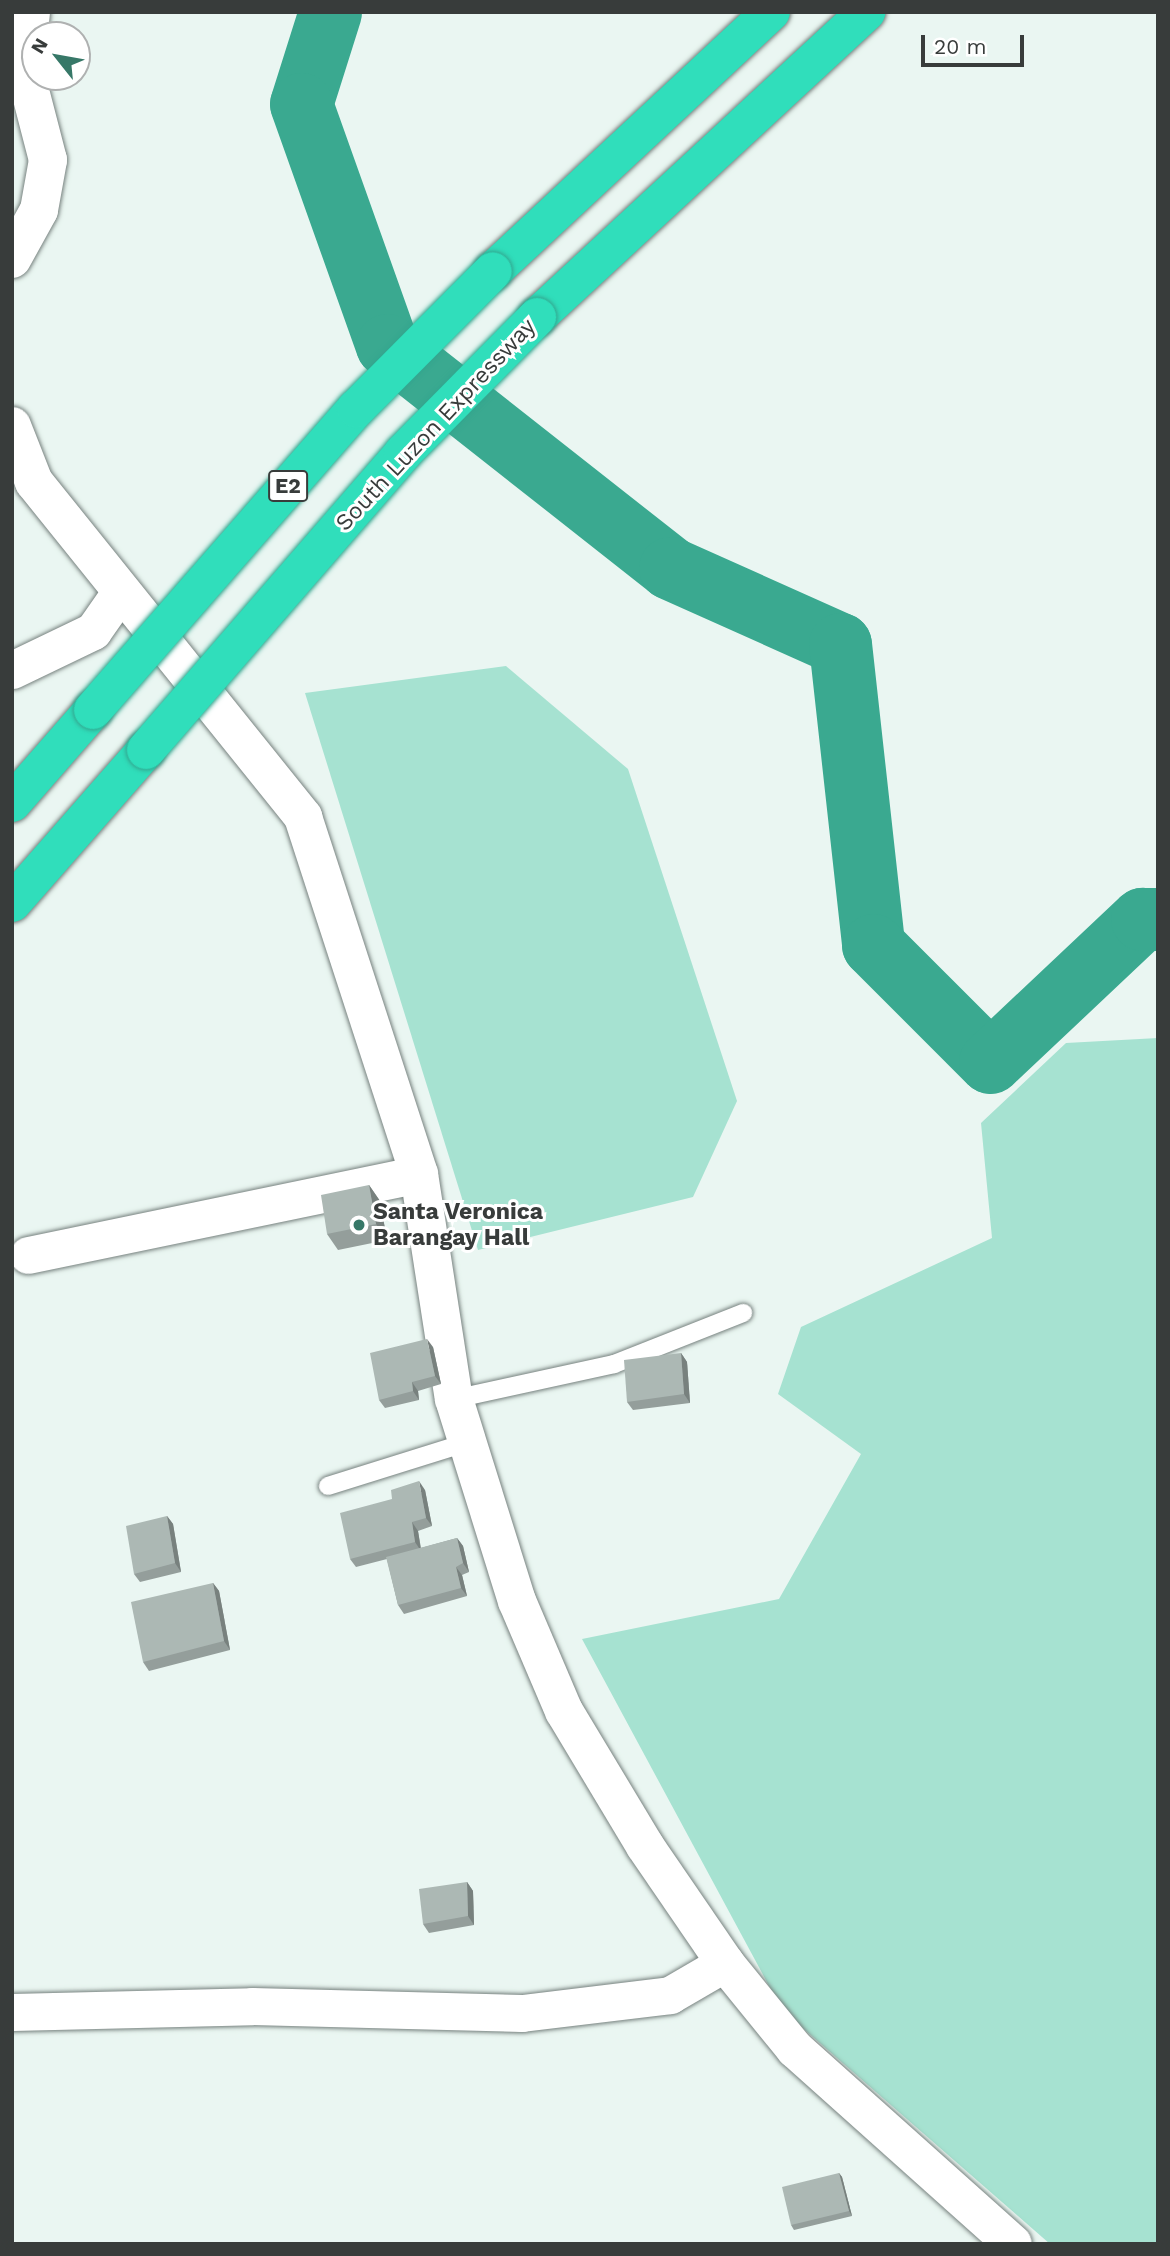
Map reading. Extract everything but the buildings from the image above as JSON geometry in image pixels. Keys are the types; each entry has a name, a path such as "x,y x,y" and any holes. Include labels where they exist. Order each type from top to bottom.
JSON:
{"highway":[{"name":"E2","path":"12,803 356,409 493,271 771,12"},
{"name":"South Luzon Expressway","path":"12,903 403,453 537,317 866,12"}],"street":[{"path":"12,259 39,210 48,160 25,71 31,12"},
{"path":"12,426 34,482 303,817 419,1174 454,1399 517,1601 564,1711 725,1963 795,2049 1013,2244"},
{"path":"12,670 93,631 121,590"},
{"path":"28,1255 419,1174"},
{"path":"12,2012 252,2006 522,2013 670,1995 725,1963"}],"lane":[{"path":"454,1399 614,1364 743,1313"},
{"path":"328,1486 468,1442"}],"green space":[{"path":"506,666 628,769 737,1101 693,1197 478,1250 305,693"},
{"path":"1158,1038 1158,2244 1050,2244 782,2010 582,1639 779,1599 861,1454 778,1394 801,1327 992,1238 981,1123 1066,1043"}],"waterway":[{"path":"330,12 301,104 387,345 670,568 840,644 873,945 990,1062 1142,919 1158,919"}],"place":[{"name":"Santa Veronica Barangay Hall","path":"359,1225"}]}
